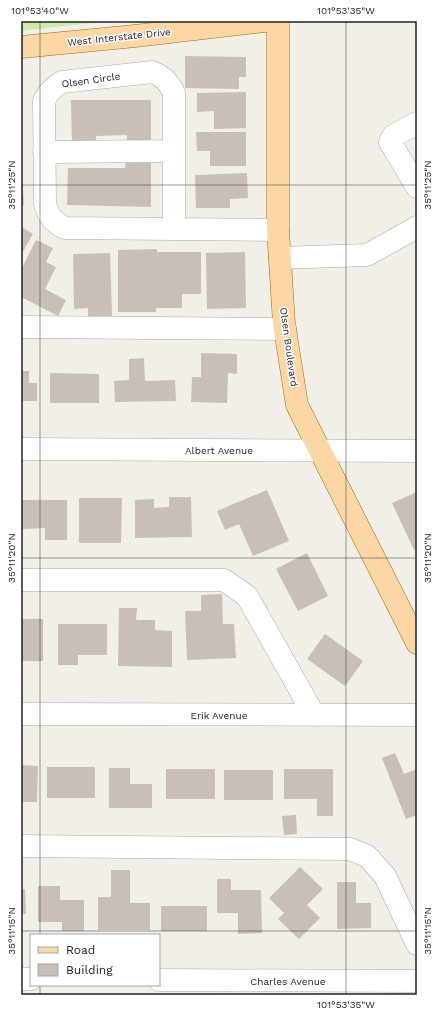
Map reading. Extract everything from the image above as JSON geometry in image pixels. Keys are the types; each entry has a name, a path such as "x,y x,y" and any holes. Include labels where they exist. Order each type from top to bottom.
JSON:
{"main road":[{"name":"West Interstate Drive","path":"21,47 136,36 264,21"},
{"name":"Olsen Boulevard","path":"278,21 278,230 285,329 297,405 417,643"}],"street":[{"name":"Olsen Circle","path":"174,229 174,93 171,86 165,79 159,74 152,72 62,82 47,93 44,101 45,204 51,219 58,225 65,228 278,230"},
{"path":"417,123 393,136 390,142 417,187"},
{"path":"44,152 174,152"},
{"path":"280,258 367,255 417,227"},
{"path":"21,327 285,329"},
{"name":"Albert Avenue","path":"21,449 417,451"},
{"path":"21,580 224,580 247,596 314,715"},
{"name":"Erik Avenue","path":"21,714 417,715"},
{"path":"21,846 350,849 368,856 385,876 417,944"},
{"name":"Charles Avenue","path":"160,980 417,981"}],"green space":[{"path":"21,21 110,21 21,31"},
{"path":"220,993 341,995 220,995"}],"building":[{"path":"185,56 246,57 246,77 239,77 239,89 185,88"},
{"path":"246,92 246,128 214,129 214,111 197,112 197,93"},
{"path":"71,100 151,100 151,147 127,147 127,135 96,136 96,146 72,146"},
{"path":"196,132 246,132 246,166 210,166 210,151 197,151"},
{"path":"126,158 151,159 151,207 67,205 68,168 125,168"},
{"path":"247,173 248,198 230,199 230,208 196,208 195,175"},
{"path":"22,175 24,205 21,205"},
{"path":"21,227 33,234 21,255"},
{"path":"36,240 53,248 46,262 56,267 45,289 66,300 58,316 23,298 21,303 21,270"},
{"path":"157,249 157,252 201,252 201,294 182,294 182,308 156,308 156,312 118,312 118,250"},
{"path":"245,252 246,308 207,309 206,253"},
{"path":"110,253 112,316 88,317 88,308 74,309 73,254"},
{"path":"201,353 237,354 237,374 228,373 227,403 191,402 192,377 201,377"},
{"path":"144,358 145,381 175,380 176,401 115,402 114,381 129,380 129,359"},
{"path":"21,371 29,371 29,383 37,383 37,401 21,401"},
{"path":"50,373 99,374 99,403 50,403"},
{"path":"267,490 289,541 253,556 239,524 225,530 217,511"},
{"path":"417,492 417,548 414,550 392,503"},
{"path":"169,497 191,497 192,537 135,538 135,500 154,499 154,508 169,507"},
{"path":"79,498 122,498 121,543 79,543"},
{"path":"22,500 67,500 67,540 45,540 45,528 22,529"},
{"path":"307,553 328,596 298,611 276,569"},
{"path":"222,594 223,624 234,624 236,658 187,660 185,611 201,611 201,595"},
{"path":"119,608 137,608 136,620 155,620 155,630 172,631 172,667 118,666"},
{"path":"21,619 43,619 43,661 21,661"},
{"path":"58,624 107,624 107,655 78,655 78,665 58,665"},
{"path":"325,634 363,661 345,686 307,659"},
{"path":"395,753 404,774 417,769 417,815 406,819 382,758"},
{"path":"22,765 38,766 37,802 21,802"},
{"path":"47,767 95,767 95,798 47,798"},
{"path":"109,768 130,768 130,784 152,784 152,808 109,808"},
{"path":"166,769 215,769 215,799 166,799"},
{"path":"284,769 333,769 333,816 317,816 317,799 284,799"},
{"path":"224,770 273,770 273,800 224,800"},
{"path":"296,815 297,834 284,835 282,816"},
{"path":"300,867 323,889 307,905 320,918 299,939 278,919 284,913 269,898"},
{"path":"111,870 130,870 130,903 150,903 150,930 98,930 98,897 111,897"},
{"path":"217,879 231,879 231,890 261,890 262,933 238,934 238,913 217,913"},
{"path":"337,882 356,882 356,903 371,903 371,928 337,929"},
{"path":"38,886 60,886 60,900 84,900 84,931 62,931 62,922 38,922"},
{"path":"21,889 25,889 26,914 21,914"},
{"path":"161,906 207,906 207,931 161,931"}]}
